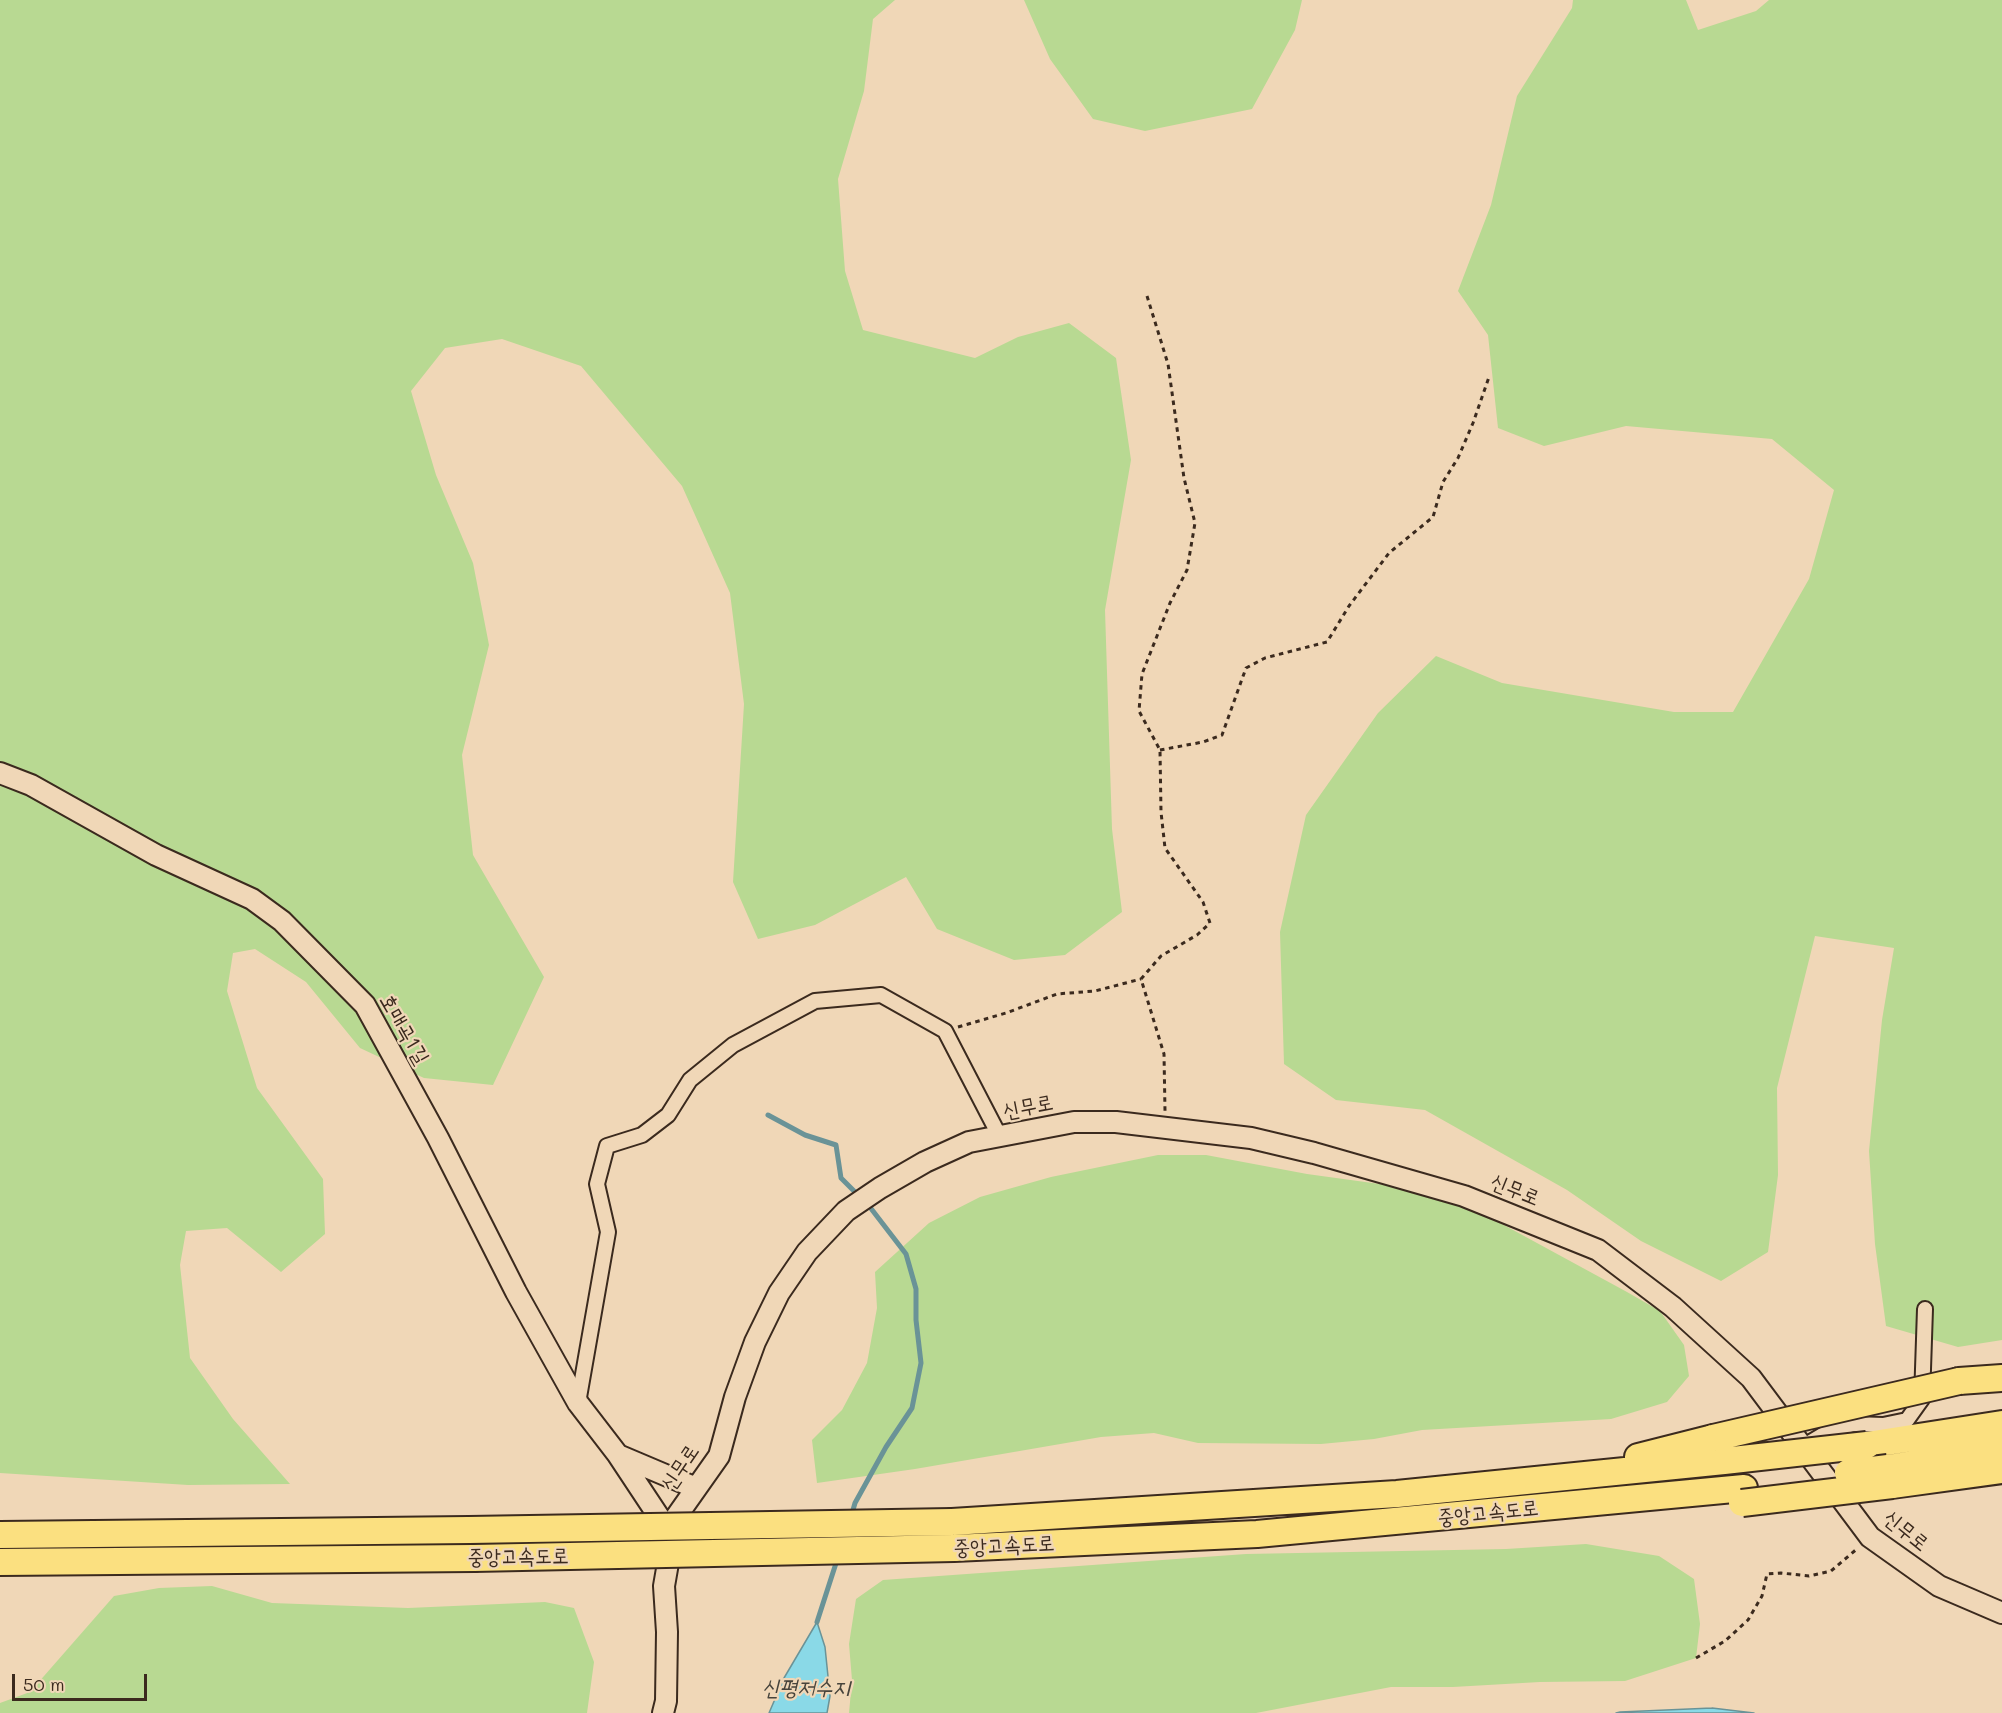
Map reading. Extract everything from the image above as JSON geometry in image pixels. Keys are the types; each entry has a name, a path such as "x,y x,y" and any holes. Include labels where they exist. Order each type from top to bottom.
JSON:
{"highway":[{"path":"1547,1479 1959,1381 2002,1378"},
{"name":"중앙고속도로","path":"0,1535 952,1522 1397,1494 1867,1445 2002,1424"},
{"name":"중앙고속도로","path":"0,1562 474,1558 954,1548 1257,1534 1743,1496 1890,1476 2002,1450"},
{"path":"1890,1476 2002,1470"}],"street":[{"name":"호매곡1길","path":"0,773 31,785 156,855 252,899 282,921 365,1005 438,1138 516,1292 578,1403 618,1455 672,1537"},
{"path":"578,1403 608,1232 597,1184 607,1146 642,1135 668,1115 690,1080 733,1045 815,1001 881,995 945,1031 1000,1137"},
{"name":"신무로","path":"663,1713 666,1701 668,1632 664,1586 676,1517 719,1456 735,1397 755,1342 779,1293 807,1252 846,1211 925,1162 969,1142 1074,1122 1116,1122 1251,1138 1314,1153 1464,1196 1598,1250 1673,1308 1751,1378 1870,1537 1939,1586 2002,1613"},
{"path":"1803,1447 1831,1430 1854,1424 1883,1425 1907,1420 1922,1399 1925,1310"},
{"path":"618,1455 696,1488"}],"path":[{"path":"945,1031 1058,994 1095,991 1141,979 1161,956 1197,935 1210,923 1203,902 1165,848 1161,812 1160,750 1139,711 1142,674 1170,603 1187,570 1195,523 1184,478 1168,364 1148,296"},
{"path":"1160,750 1203,742 1222,735 1246,668 1266,658 1327,642 1349,606 1389,553 1433,517 1443,482 1458,458 1489,377"},
{"path":"1141,979 1164,1054 1165,1128"},
{"path":"1696,1658 1725,1641 1748,1620 1762,1596 1767,1574 1809,1576 1831,1571 1870,1537"}],"green space":[{"path":"0,0 895,0 873,19 864,91 838,179 845,271 863,330 975,358 1018,337 1069,323 1116,358 1131,460 1105,610 1112,829 1122,912 1065,955 1014,960 937,929 906,877 815,925 758,939 733,882 744,704 730,593 682,486 581,366 502,339 445,348 411,391 436,475 473,563 489,645 462,755 473,855 544,977 493,1085 424,1078 360,1048 306,982 255,949 233,953 227,991 257,1088 323,1179 325,1234 281,1272 227,1228 186,1231 180,1265 190,1358 233,1419 290,1484 188,1485 0,1473"},
{"path":"1024,0 1302,0 1295,30 1252,109 1145,131 1093,119 1050,59"},
{"path":"1573,0 1686,0 1698,30 1756,11 1769,0 2002,0 2002,1340 1958,1347 1886,1326 1875,1244 1869,1151 1882,1020 1894,948 1815,936 1777,1088 1778,1175 1768,1252 1721,1281 1641,1241 1567,1190 1425,1110 1336,1100 1284,1064 1280,932 1306,815 1378,713 1436,656 1502,683 1674,712 1733,712 1809,579 1834,490 1772,439 1626,426 1544,446 1498,428 1488,335 1458,291 1491,205 1517,96 1572,8"},
{"path":"1158,1155 1206,1155 1307,1174 1416,1189 1480,1212 1660,1311 1684,1345 1689,1376 1667,1402 1611,1419 1422,1430 1374,1439 1321,1444 1198,1443 1154,1433 1101,1437 915,1469 817,1483 812,1440 842,1410 867,1363 877,1308 875,1272 929,1223 980,1197 1051,1177"},
{"path":"1586,1544 1659,1556 1694,1579 1700,1624 1696,1658 1625,1681 1391,1687 1256,1713 849,1713 852,1680 849,1644 856,1599 883,1580 1246,1554 1506,1549"},
{"path":"212,1586 272,1603 408,1608 545,1602 574,1608 594,1662 587,1713 0,1713 0,1703 30,1692 114,1596 159,1588"}],"water":[{"name":"신평저수지","path":"817,1622 825,1647 830,1696 827,1713 769,1713 784,1678"},
{"path":"1712,1708 1754,1713 1616,1713 1620,1712"}],"waterway":[{"path":"768,1115 805,1135 836,1145 841,1178 859,1196"},
{"path":"851,1517 855,1503 886,1447 912,1408 921,1363 916,1320 916,1289 906,1254 866,1202"},
{"path":"817,1622 838,1557"}]}
